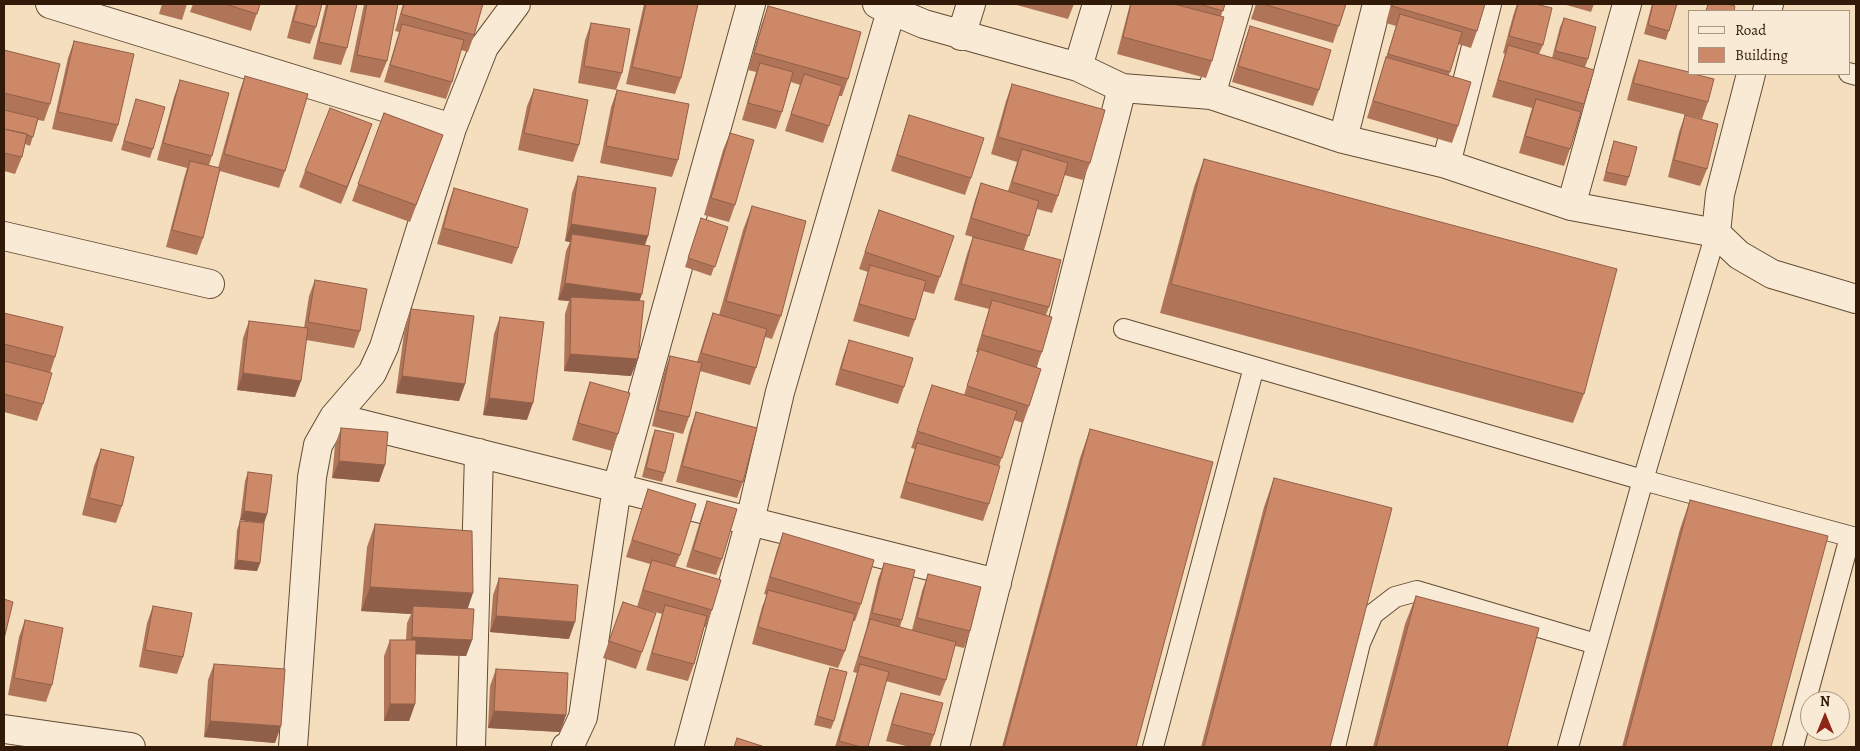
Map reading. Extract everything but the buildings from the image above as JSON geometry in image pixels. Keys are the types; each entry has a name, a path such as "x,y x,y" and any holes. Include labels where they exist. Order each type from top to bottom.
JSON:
{"street":[{"path":"50,4 110,13 452,128"},
{"path":"293,747 312,477 318,445 334,417 372,373 384,347 452,128 484,47 515,4"},
{"path":"566,747 570,745 583,717 617,487 751,4"},
{"path":"961,36 970,4"},
{"path":"1078,67 1097,4"},
{"path":"1211,95 1238,4"},
{"path":"1343,139 1377,4"},
{"path":"1446,164 1487,4"},
{"path":"1571,206 1627,4"},
{"path":"689,747 750,521 780,392 884,7 961,36 1078,67 1122,88 1211,95 1343,139 1446,164 1571,206 1716,233 1739,255 1772,274 1856,299"},
{"path":"1716,233 1720,194 1751,75"},
{"path":"955,747 1122,88"},
{"path":"5,241 210,284"},
{"path":"334,417 997,583"},
{"path":"470,747 479,453"},
{"path":"4,729 79,744 131,747"}],"lane":[{"path":"1568,747 1643,480 1716,233"},
{"path":"1124,329 1643,480 1853,537 1793,747"},
{"path":"1153,747 1254,367"},
{"path":"1335,747 1360,643 1373,614 1395,596 1417,591 1596,644"}]}
